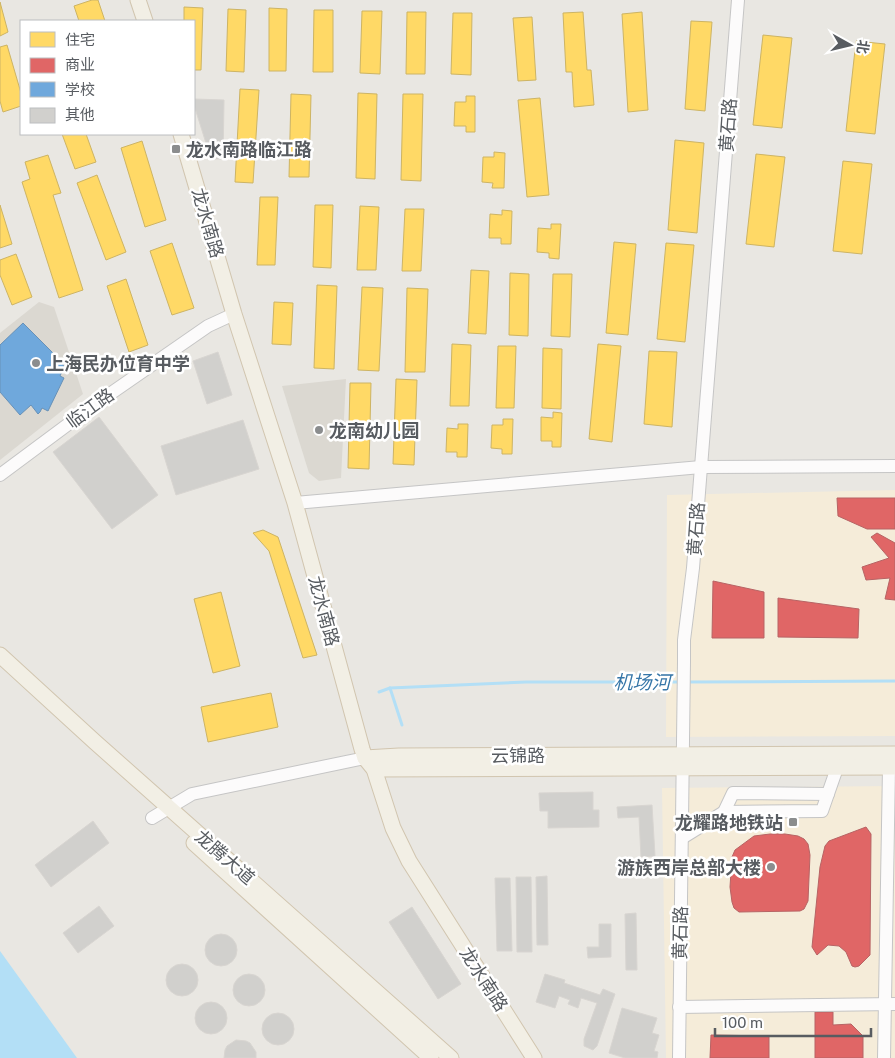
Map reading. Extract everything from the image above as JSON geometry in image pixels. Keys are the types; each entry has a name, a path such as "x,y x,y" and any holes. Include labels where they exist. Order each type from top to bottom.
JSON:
{"main road":[{"path":"138,0 145,20"},
{"name":"龙水南路","path":"181,135 234,314 295,504 370,763 393,828 409,861 534,1058"},
{"name":"龙腾大道","path":"0,655 161,813 451,1058"},
{"name":"龙腾大道","path":"0,668 431,1058"},
{"name":"云锦路","path":"682,761 837,768 893,762"},
{"name":"云锦路","path":"370,763 893,762"}],"street":[{"name":"黄石路","path":"679,1058 684,640 693,568 738,0"},
{"name":"临江路","path":"0,475 94,405 200,331 221,318 234,314"},
{"path":"295,504 701,467 895,466"},
{"path":"884,1058 890,1004 893,762"},
{"name":"云锦路","path":"161,813 192,794 370,763"},
{"path":"682,838 724,812 822,812 837,768"},
{"path":"724,812 733,793 828,794"},
{"path":"679,1007 890,1004"}],"shaded area":[{"name":"上海民办位育中学","path":"39,302 54,307 83,394 0,460 0,333"},
{"name":"龙南幼儿园","path":"346,379 341,478 319,481 309,473 282,386"},
{"path":"895,490 895,736 666,737 667,495"},
{"path":"895,786 895,1058 666,1058 662,788"}],"water":[{"path":"0,951 77,1058 0,1058"}],"building: 住宅":[{"path":"98,0 105,20 79,20 74,6"},
{"path":"0,2 8,32 0,36"},
{"path":"184,7 203,8 201,70 195,70 195,20 184,20"},
{"path":"269,8 287,9 286,71 269,71"},
{"path":"228,9 246,10 244,72 226,71"},
{"path":"314,10 333,10 333,72 313,72"},
{"path":"362,11 382,11 380,74 360,73"},
{"path":"407,12 426,12 425,74 406,74"},
{"path":"583,12 587,70 591,70 594,105 574,107 572,72 566,72 563,13"},
{"path":"642,12 648,110 628,112 622,14"},
{"path":"453,13 472,13 471,75 451,74"},
{"path":"532,17 536,80 518,81 513,18"},
{"path":"691,21 712,22 705,111 685,109"},
{"path":"763,35 792,38 782,128 753,125"},
{"path":"856,41 885,44 875,134 846,131"},
{"path":"7,45 20,90 20,106 3,112 0,101 0,47"},
{"path":"240,89 259,90 253,183 235,182"},
{"path":"358,93 377,94 375,179 356,178"},
{"path":"291,94 311,95 309,177 289,177"},
{"path":"403,94 423,94 421,181 401,180"},
{"path":"466,96 475,96 475,132 466,132 466,126 454,126 455,102 466,102"},
{"path":"540,98 549,195 527,197 518,100"},
{"path":"62,135 86,135 96,162 75,169"},
{"path":"675,140 704,143 697,233 668,230"},
{"path":"142,141 166,220 145,227 121,148"},
{"path":"494,152 505,153 504,188 492,188 493,183 482,182 483,157 494,157"},
{"path":"756,154 785,157 774,247 746,244"},
{"path":"48,155 61,193 53,195 83,290 59,298 22,182 30,179 25,162"},
{"path":"843,161 872,164 862,254 833,251"},
{"path":"97,175 126,252 106,260 77,183"},
{"path":"260,197 278,197 275,265 257,265"},
{"path":"0,205 12,244 0,248"},
{"path":"315,205 333,205 331,268 313,267"},
{"path":"360,206 379,207 376,270 357,270"},
{"path":"405,209 424,209 421,271 402,271"},
{"path":"502,210 512,211 511,244 501,244 501,238 489,238 490,214 502,215"},
{"path":"551,224 561,224 559,259 549,258 549,253 537,252 538,228 551,229"},
{"path":"614,242 636,244 628,335 606,333"},
{"path":"172,243 194,308 172,315 150,251"},
{"path":"666,243 694,245 685,342 657,339"},
{"path":"16,254 32,297 12,305 0,275 0,260"},
{"path":"471,270 489,271 486,334 468,333"},
{"path":"510,273 529,274 528,336 509,335"},
{"path":"553,274 572,274 570,337 551,336"},
{"path":"126,279 148,345 129,352 107,286"},
{"path":"317,285 337,286 334,369 314,368"},
{"path":"362,287 383,288 379,371 358,370"},
{"path":"407,288 428,289 425,372 405,372"},
{"path":"274,302 293,303 291,345 272,344"},
{"path":"452,344 471,345 469,406 450,406"},
{"path":"598,344 621,346 612,442 589,439"},
{"path":"498,346 516,346 514,408 496,408"},
{"path":"543,348 562,349 561,409 542,408"},
{"path":"649,351 677,352 672,427 644,424"},
{"path":"396,379 417,380 414,465 393,464"},
{"path":"350,383 371,383 369,469 348,468"},
{"path":"553,412 562,413 561,447 552,447 552,441 541,441 541,417 553,418"},
{"path":"503,419 513,419 512,454 502,454 502,449 491,448 492,425 503,425"},
{"path":"458,424 468,424 467,457 457,457 457,452 446,452 447,428 458,429"},
{"path":"263,530 278,537 317,655 303,658 269,551 253,533"},
{"path":"221,592 240,666 213,673 194,599"},
{"path":"271,693 278,727 208,742 201,707"}],"building: 商业":[{"path":"837,498 895,498 895,529 867,529 838,516"},
{"path":"877,533 895,543 895,600 885,599 890,578 866,580 862,567 889,558 871,537"},
{"path":"713,581 764,592 764,638 712,638"},
{"path":"778,598 859,609 858,638 778,637"},
{"path":"866,827 871,834 870,955 859,966 855,967 852,966 846,952 839,946 828,945 817,955 812,947 820,867 825,846 829,841"},
{"name":"游族西岸总部大楼","path":"770,834 798,836 808,844 810,855 808,901 804,909 800,911 739,912 734,908 730,887 732,857 735,850 754,836"},
{"path":"815,1012 833,1012 833,1025 851,1024 863,1036 863,1058 815,1058"},
{"path":"711,1035 769,1036 769,1058 710,1058"}],"building: 学校":[{"path":"23,323 61,361 64,367 60,376 64,378 48,411 42,408 38,414 31,405 20,415 0,392 0,345"}],"building: 其他":[{"path":"195,99 224,100 223,159 211,159 195,108"},
{"path":"218,352 232,395 207,404 193,361"},
{"path":"99,417 158,495 112,529 53,452"},
{"path":"243,420 259,469 176,495 161,446"},
{"path":"593,792 593,810 599,810 599,827 548,828 548,811 540,811 539,793"},
{"path":"652,805 655,856 641,857 639,817 618,818 617,807"},
{"path":"93,821 109,843 51,887 35,865"},
{"path":"547,876 548,945 537,945 536,877"},
{"path":"516,877 531,877 532,952 517,952"},
{"path":"495,878 510,878 512,951 497,951"},
{"path":"99,906 114,926 78,953 63,933"},
{"path":"412,907 461,984 438,999 389,922"},
{"path":"636,913 637,970 626,970 625,914"},
{"path":"599,924 611,924 611,957 588,958 587,947 599,947"},
{"path":"221,934 227,935 232,939 236,944 236,956 232,961 227,965 221,966 215,965 210,961 206,956 205,950 206,944 210,939 215,935"},
{"path":"182,964 188,965 193,969 197,974 197,986 193,991 188,995 182,996 176,995 171,991 167,986 166,980 167,974 171,969 176,965"},
{"path":"249,974 255,975 260,979 264,984 264,996 260,1001 255,1005 249,1006 243,1005 238,1001 234,996 233,990 234,984 238,979 243,975"},
{"path":"545,974 565,980 564,983 600,995 603,989 615,994 597,1046 593,1050 584,1046 584,1039 597,1003 581,998 578,1008 568,1004 570,1000 559,996 555,1008 536,1002"},
{"path":"211,1002 217,1003 222,1007 226,1012 226,1024 222,1029 217,1033 211,1034 205,1033 200,1029 196,1024 195,1018 196,1012 200,1007 205,1003"},
{"path":"622,1008 657,1018 652,1033 659,1035 654,1051 658,1052 657,1058 625,1058 609,1053"},
{"path":"278,1013 284,1014 289,1018 293,1023 293,1035 289,1040 284,1044 278,1045 272,1044 267,1040 263,1035 262,1029 263,1023 267,1018 272,1014"},
{"path":"236,1040 250,1043 256,1052 256,1058 224,1058 227,1046"}],"waterway":[{"name":"机场河","path":"686,682 895,681"},
{"name":"机场河","path":"379,692 390,688 526,682 679,682"},
{"name":"机场河","path":"390,688 402,725"}],"place":[{"name":"龙水南路临江路","path":"176,149"},
{"name":"上海民办位育中学","path":"36,363"},
{"name":"龙南幼儿园","path":"319,430"},
{"name":"龙耀路地铁站","path":"793,822"},
{"name":"游族西岸总部大楼","path":"771,867"}]}
